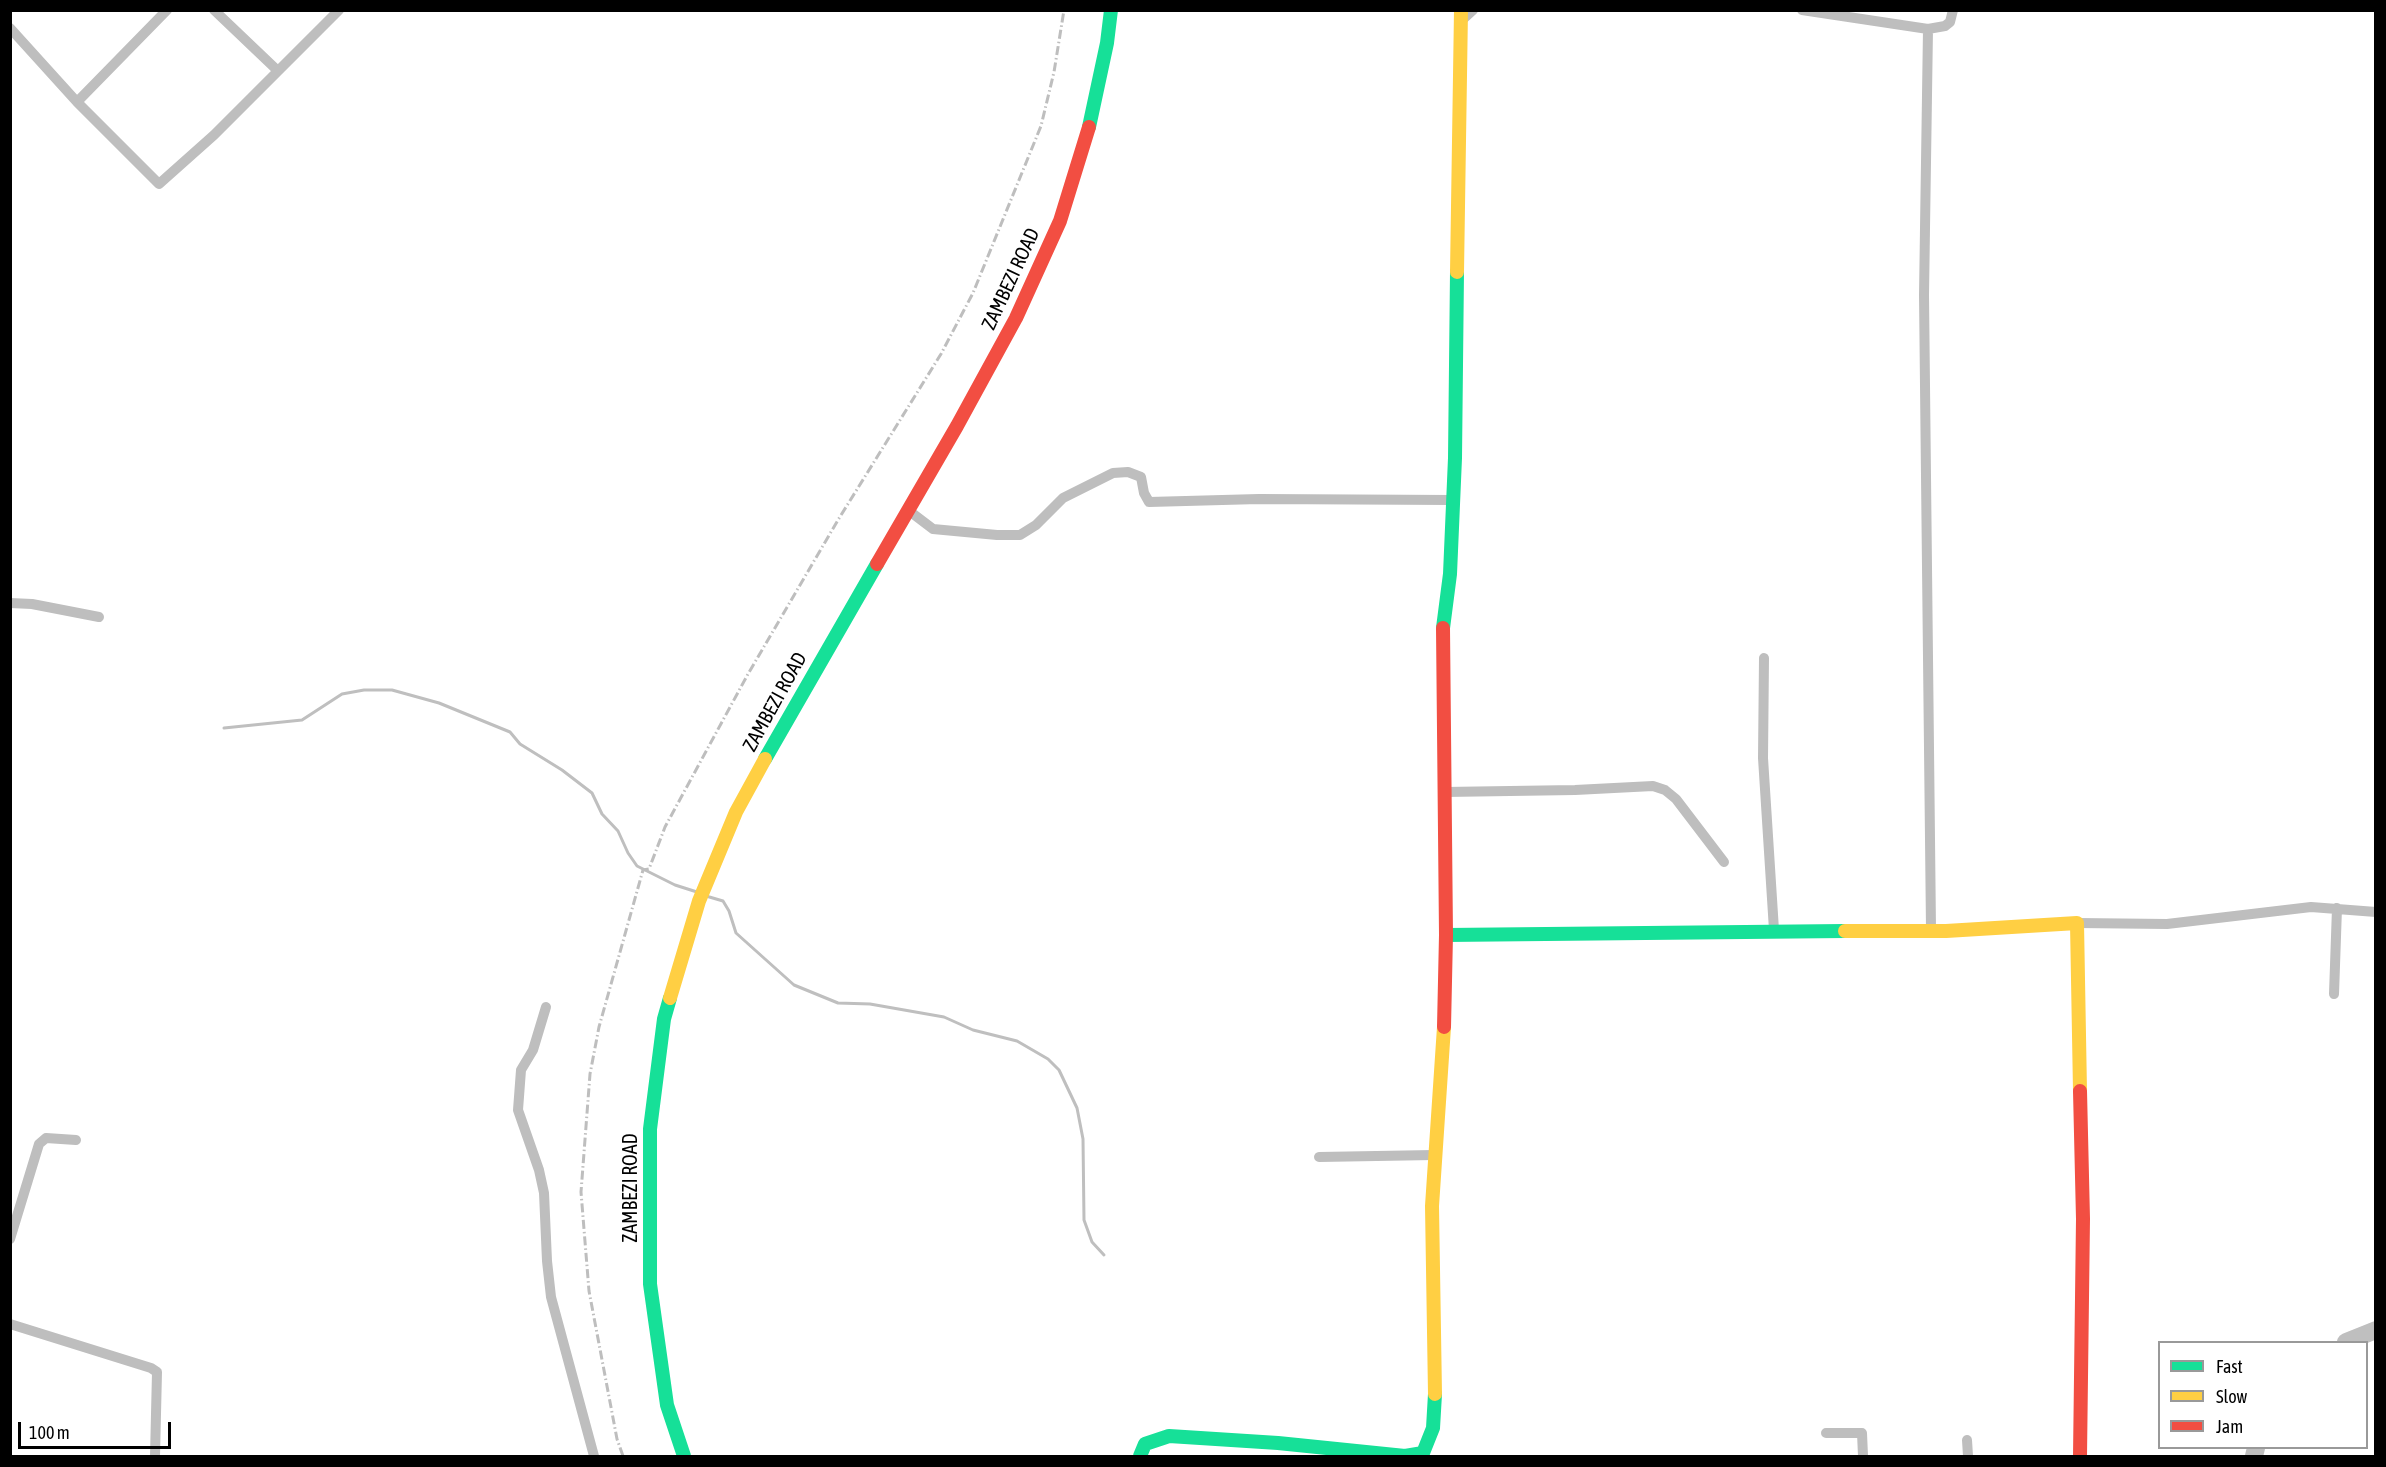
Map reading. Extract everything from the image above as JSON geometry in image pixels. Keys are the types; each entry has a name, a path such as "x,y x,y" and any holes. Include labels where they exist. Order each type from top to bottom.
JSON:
{"street":[{"path":"77,102 167,10"},
{"path":"214,10 278,71"},
{"path":"10,28 77,102 159,184 214,135 339,10"},
{"name":"ZAMBEZI ROAD","path":"684,1456 667,1405 650,1284 650,1129 664,1019 701,897 736,812 957,426 1016,318 1060,221 1091,120 1112,10"},
{"path":"1140,1456 1145,1444 1169,1436 1278,1443 1405,1456 1424,1455 1433,1428 1435,1402 1432,1228 1434,1155 1444,1024 1446,935 1443,621 1450,574 1455,458 1462,15 1473,10"},
{"path":"1802,10 1928,28 1945,26 1950,22 1953,10"},
{"path":"1928,28 1924,307 1931,929"},
{"path":"908,510 933,529 1020,535 1036,525 1063,498 1113,473 1128,472 1141,477 1144,494 1149,502 1259,499 1452,500"},
{"path":"10,603 32,604 99,617"},
{"path":"1764,658 1763,758 1774,930"},
{"path":"1445,792 1653,786 1665,790 1676,799 1724,862"},
{"path":"1446,935 1774,930 1968,930 2077,923 2167,924 2311,907 2376,912"},
{"path":"2334,994 2337,908"},
{"path":"2077,923 2083,1219 2080,1456"},
{"path":"546,1007 533,1050 521,1070 518,1110 539,1170 544,1193 551,1297 594,1456"},
{"path":"10,1239 39,1144 46,1138 76,1140"},
{"path":"1318,1157 1434,1155"},
{"path":"10,1324 151,1368 157,1372 155,1456"},
{"path":"1826,1433 1862,1433 1863,1456"},
{"path":"1967,1440 1968,1456"}],"waterway":[{"path":"224,728 302,720 342,694 364,690 392,690 439,703 510,732 520,744 562,770 592,793 602,814 618,831 637,866 675,885 697,892"},
{"path":"706,896 723,901 736,933 794,985 838,1003 870,1004 944,1017 973,1030 1017,1041 1048,1059 1059,1070 1077,1108 1083,1139 1084,1220 1092,1242 1104,1255"},
{"path":"2348,1341 2376,1330"},
{"path":"2254,1456 2256,1449"}],"railway":[{"path":"623,1456 617,1439 589,1291 581,1192 590,1074 599,1027 643,870 649,869 665,827 748,674 838,520 941,354 973,293 1041,126 1054,72 1064,10"}],"traffic: fast":[{"path":"1089,127 1107,43 1111,10"},
{"path":"1443,628 1450,574 1455,458 1457,272"},
{"path":"765,759 877,564"},
{"path":"1446,935 1845,931"},
{"path":"670,998 664,1019 650,1129 650,1284 667,1405 684,1456"},
{"path":"1140,1456 1145,1444 1169,1436 1278,1443 1405,1456 1423,1453 1433,1428 1435,1394"}],"traffic: slow":[{"path":"1457,272 1461,10"},
{"path":"670,998 699,901 736,812 765,759"},
{"path":"1845,931 1946,931 2077,923 2080,1091"},
{"path":"1435,1394 1432,1206 1444,1027"}],"traffic: jam":[{"path":"877,564 1016,318 1060,221 1089,127"},
{"path":"1443,628 1446,935 1444,1027"},
{"path":"2080,1091 2083,1219 2080,1456"}]}
